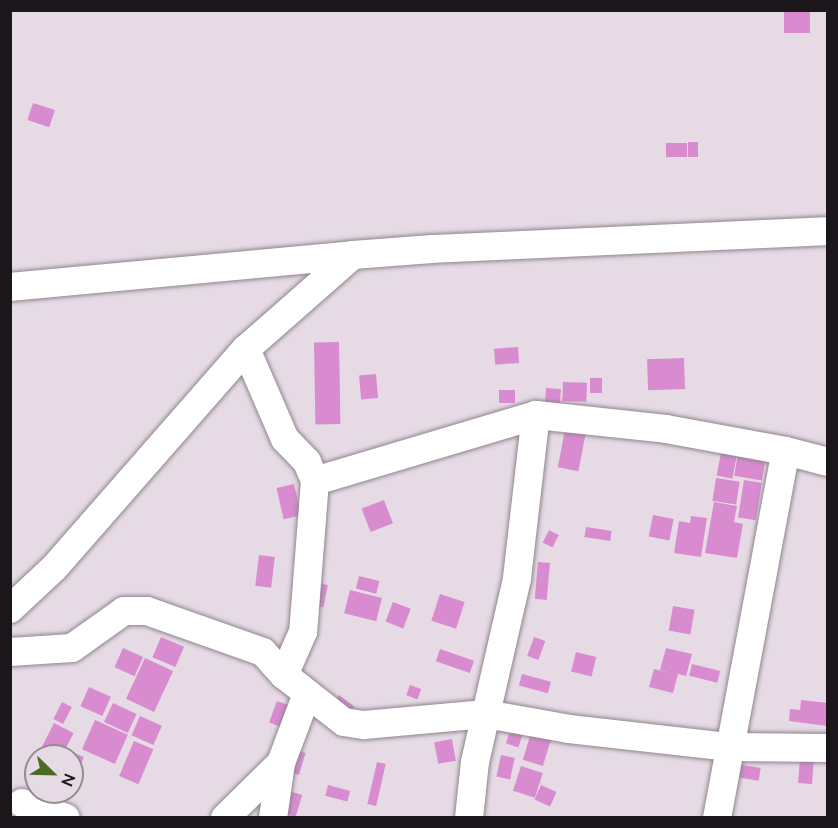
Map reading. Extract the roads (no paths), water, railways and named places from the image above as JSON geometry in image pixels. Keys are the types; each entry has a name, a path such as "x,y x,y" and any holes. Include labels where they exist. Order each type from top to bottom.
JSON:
{"street":[{"path":"10,287 353,255 828,231"},
{"path":"10,609 54,568 246,349 353,255"},
{"path":"246,349 285,438 307,462 315,481 303,632 284,675"},
{"path":"315,481 536,415 666,429 786,451 828,462"},
{"path":"469,818 475,762 517,578 536,415"},
{"path":"717,818 786,451"},
{"path":"10,652 72,648 124,611 147,611 263,652 284,675 344,722 364,724 486,714 568,729 730,747 828,748"},
{"path":"273,818 281,763 307,694"},
{"path":"225,818 281,763"},
{"path":"22,802 66,818"}]}
